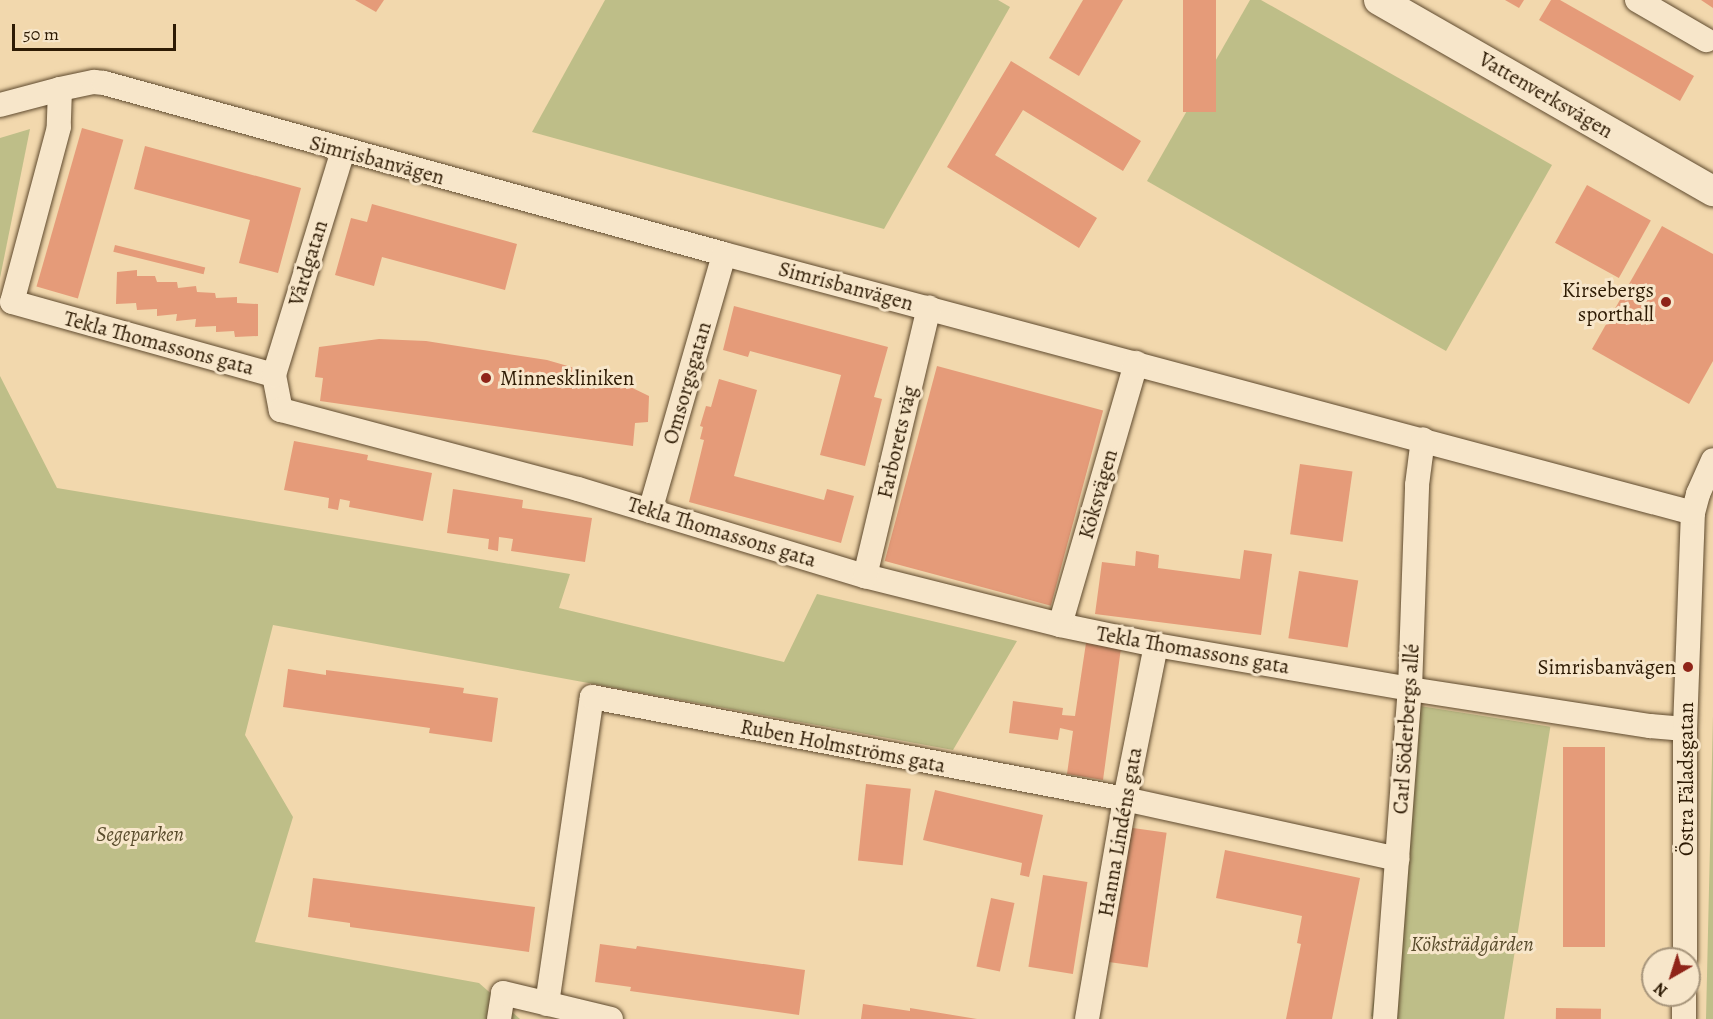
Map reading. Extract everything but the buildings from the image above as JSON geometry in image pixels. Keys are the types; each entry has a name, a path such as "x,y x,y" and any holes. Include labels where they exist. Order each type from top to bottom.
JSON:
{"street":[{"name":"Vattenverksvägen","path":"1379,0 1713,191"},
{"path":"1637,0 1661,6 1706,40"},
{"name":"Simrisbanvägen","path":"0,105 60,89 94,82 104,83 343,151 1693,513"},
{"name":"Tekla Thomassons gata","path":"60,89 58,127 12,302 274,375 281,410 578,489 865,576 1060,625 1156,645 1410,689 1650,726 1685,729"},
{"name":"Vårdgatan","path":"274,375 343,151"},
{"name":"Omsorgsgatan","path":"650,511 724,254"},
{"name":"Farborets väg","path":"865,576 929,308"},
{"name":"Köksvägen","path":"1060,625 1136,363"},
{"name":"Carl Söderbergs allé","path":"1385,1019 1410,689 1422,439"},
{"name":"Östra Fäladsgatan","path":"1685,947 1685,729 1693,513 1698,494 1713,460"},
{"name":"Hanna Lindéns gata","path":"1088,1019 1125,799 1156,645"},
{"name":"Ruben Holmströms gata","path":"547,1004 592,697 1125,799 1397,859"},
{"path":"499,1019 503,993 611,1019"}],"green space":[{"path":"605,0 998,0 1010,7 884,229 532,132"},
{"path":"1250,0 1261,0 1552,165 1446,351 1147,181"},
{"path":"30,129 0,278 0,138"},
{"name":"Segeparken","path":"0,376 57,488 570,574 559,608 784,662 817,594 1017,641 953,750 273,625 245,735 293,817 255,942 479,983 520,1019 0,1019"},
{"name":"Köksträdgården","path":"1420,706 1550,727 1504,1019 1389,1019 1371,1016"},
{"path":"1713,715 1713,1019 1706,1019"}],"place":[{"name":"Kirsebergs sporthall","path":"1666,302"},
{"name":"Minneskliniken","path":"486,378"},
{"name":"Simrisbanvägen","path":"1688,667"}]}
